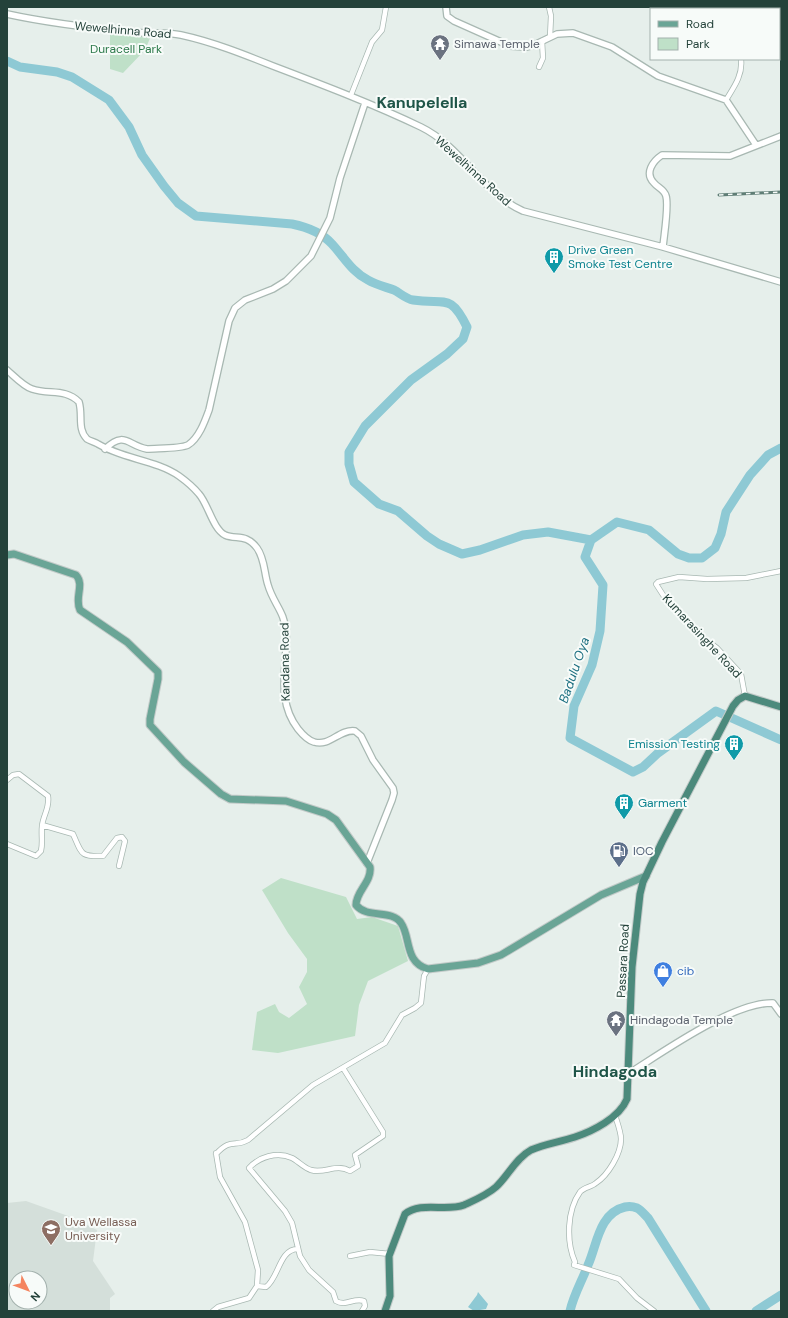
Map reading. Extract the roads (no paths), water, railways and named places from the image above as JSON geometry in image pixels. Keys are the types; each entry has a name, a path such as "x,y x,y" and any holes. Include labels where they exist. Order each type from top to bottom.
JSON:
{"highway":[{"name":"Passara Road","path":"385,1311 390,1296 390,1254 396,1233 405,1214 416,1209 455,1208 496,1188 526,1153 541,1146 574,1138 590,1131 615,1115 627,1098 636,914 640,894 646,876 662,842 732,706 745,696"},
{"path":"745,696 781,707"}],"main road":[{"path":"7,555 14,554 76,575 80,584 78,603 80,610 127,642 158,672 150,725 174,752 200,777 230,799 286,801 327,814 336,820 370,867 370,876 358,898 356,905 362,910 392,917 399,921 403,927 411,954 419,964 428,969 478,963 500,956 594,898 646,876"}],"street":[{"path":"351,95 372,42 382,30 386,7"},
{"path":"446,7 447,16 454,21 510,46 526,47 557,34 573,33 601,42 633,58 658,76 726,100 756,145"},
{"path":"549,7 551,16 550,37"},
{"name":"Wewelhinna Road","path":"7,14 38,21 134,33 180,35 220,45 351,95 365,103 422,128 442,140 465,161 496,194 511,206 523,211 663,246 781,282"},
{"path":"539,67 543,58 542,41"},
{"path":"726,100 735,87 741,72 741,60"},
{"path":"105,449 113,442 123,440 131,441 140,448 146,448 187,445 195,438 210,410 229,321 235,308 245,300 286,282 311,256 315,245 327,225 340,178 365,103"},
{"path":"663,246 666,197 662,189 653,182 650,177 649,169 656,159 662,155 730,156 781,136"},
{"name":"Kandana Road","path":"7,370 30,389 60,392 75,398 80,407 81,431 88,440 105,449 162,468 179,476 200,494 222,532 226,535 242,537 257,548 263,559 268,586 284,615 286,632 284,683 286,708 292,721 304,736 312,742 320,744 329,742 342,732 355,731 361,736 373,760 393,788 394,793 392,800 367,863"},
{"name":"Kumarasinghe Road","path":"745,696 741,674 716,648 696,632 665,598 656,584 658,582 678,577 707,579 746,578 781,571"},
{"path":"7,780 12,775 20,774 48,796 49,804 42,825 43,843 41,852 36,856 7,844"},
{"path":"42,825 73,834 82,852 88,857 103,856 117,838 122,837 125,841 119,866"},
{"path":"213,1311 218,1307 249,1298 257,1286 258,1270 247,1228 235,1202 224,1187 220,1177 216,1153 225,1145 248,1140 314,1085 385,1043 402,1015 421,1003 424,976 428,969"},
{"path":"628,1074 694,1032 725,1017 762,1002 773,1003 781,1014"},
{"path":"343,1068 383,1132 384,1136 355,1155 358,1166 350,1171 343,1167 324,1170 311,1170 285,1156 264,1157 255,1161 249,1168 285,1211 292,1223 300,1256 309,1270 333,1292 336,1301 346,1303 362,1300 365,1306 362,1311"},
{"path":"615,1115 622,1138 611,1169 595,1184 581,1190 572,1207 571,1253 575,1262 574,1265 624,1282 637,1298 654,1311"},
{"path":"257,1286 266,1288 272,1283 282,1260 291,1250 298,1249"},
{"path":"350,1256 370,1252 390,1254"}],"water":[{"path":"478,1292 488,1304 486,1309 474,1311 468,1307"}],"waterway":[{"path":"7,61 20,67 57,72 72,77 109,100 129,127 142,155 164,186 178,203 196,216 292,224 308,228 328,240 357,273 371,282 394,290 410,299 446,302 451,304 456,309 467,327 463,339 447,354 411,380 365,426 349,452 349,464 354,482 379,504 398,511 427,536 439,544 462,554 480,550 523,535 548,532 591,540"},
{"name":"Badulu Oya","path":"781,448 768,455 750,475 726,512 721,534 715,548 702,558 689,558 678,554 649,530 617,522 591,540 585,557 603,585 600,631 592,665 574,706 570,738 633,772 643,767 658,753 716,711 781,740"},
{"path":"570,1311 604,1223 616,1210 629,1206 638,1209 648,1218 706,1311"},
{"path":"756,1311 781,1295"}],"railway":[{"path":"719,195 781,192"}],"place":[{"name":"Simawa Temple","path":"440,61"},
{"name":"Drive Green Smoke Test Centre","path":"554,274"},
{"name":"Emission Testing","path":"734,761"},
{"name":"Garment","path":"624,820"},
{"name":"IOC","path":"619,868"},
{"name":"cib","path":"663,988"},
{"name":"Hindagoda Temple","path":"616,1037"},
{"name":"Uva Wellassa University","path":"51,1246"}],"district":[{"name":"Kanupelella","path":"422,102"},
{"name":"Hindagoda","path":"615,1071"}],"park label":[{"name":"Duracell Park","path":"126,49"}]}
